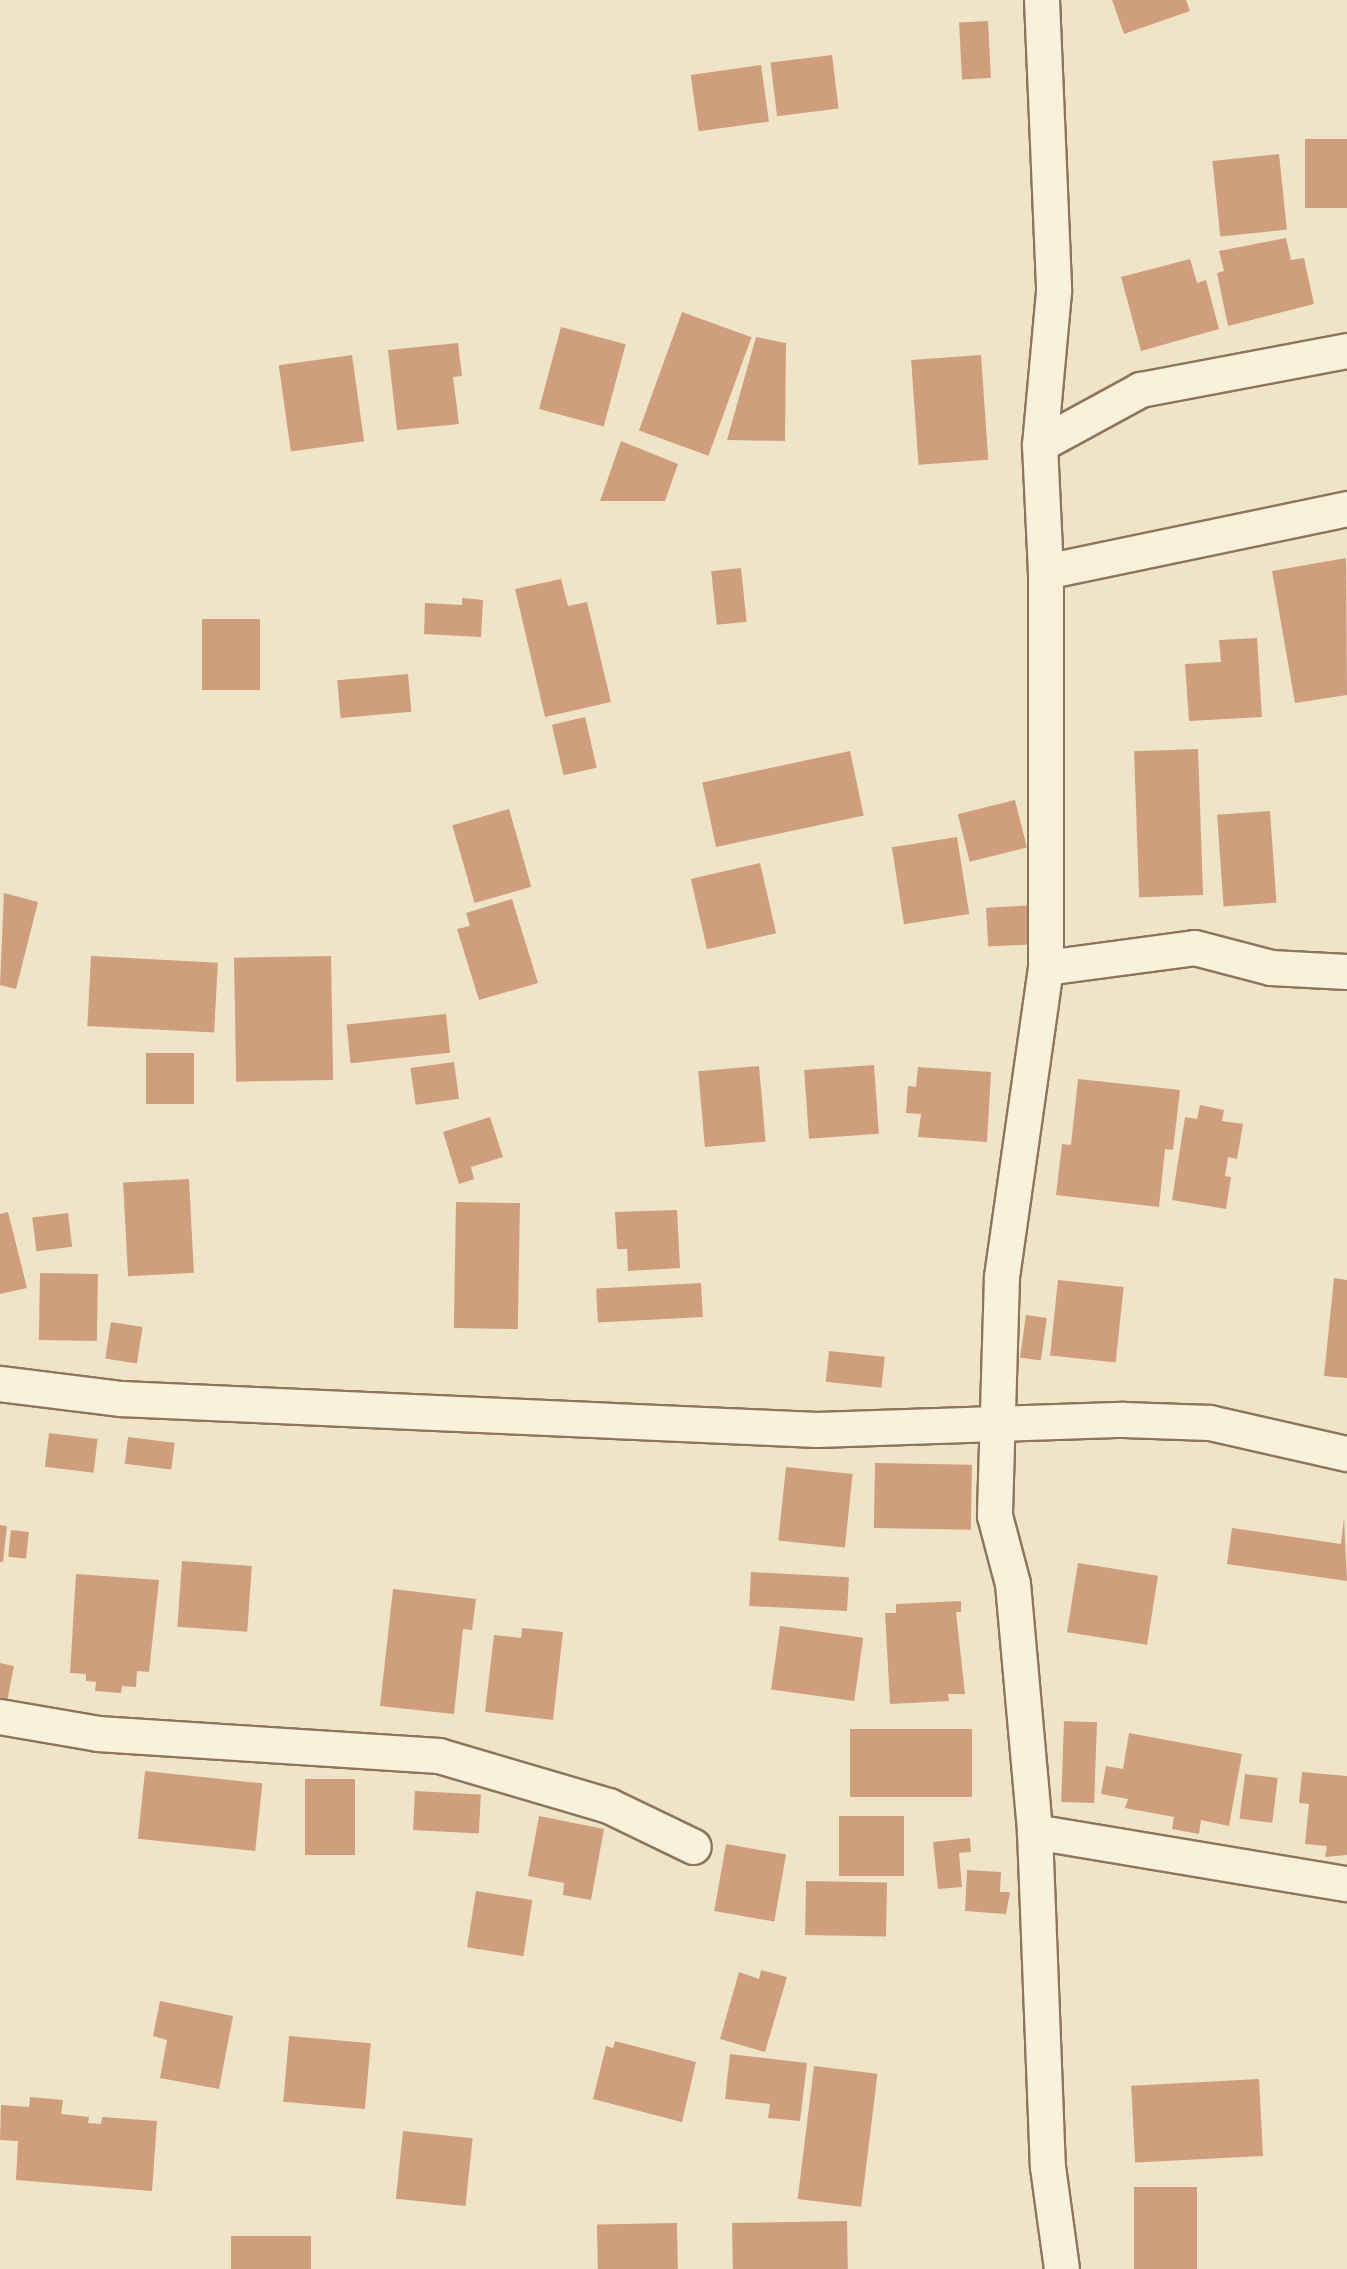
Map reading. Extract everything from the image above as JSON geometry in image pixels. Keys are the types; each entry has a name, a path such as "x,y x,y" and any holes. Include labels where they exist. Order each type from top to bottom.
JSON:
{"street":[{"path":"1042,0 1054,292 1040,445 1046,572 1046,968 1002,1277 1001,1425 995,1516 1013,1584 1035,1832 1048,2167 1062,2269"},
{"path":"1040,445 1141,390 1347,351"},
{"path":"1046,572 1347,509"},
{"path":"1046,968 1195,948 1271,968 1347,972"},
{"path":"0,1384 121,1399 817,1430 1210,1423 1347,1454"},
{"path":"0,1717 98,1734 439,1756 609,1806 694,1847"},
{"path":"1035,1832 1347,1884"}],"building":[{"path":"1112,0 1186,0 1190,11 1124,34"},
{"path":"988,21 991,78 962,79 959,23"},
{"path":"832,55 839,109 777,116 770,63"},
{"path":"761,65 769,121 699,131 691,75"},
{"path":"1305,139 1347,139 1347,208 1305,208"},
{"path":"1279,154 1287,230 1220,237 1212,161"},
{"path":"1286,238 1291,260 1304,258 1314,304 1228,326 1217,273 1224,271 1219,251"},
{"path":"1190,259 1197,283 1206,280 1219,329 1141,351 1121,277"},
{"path":"682,312 752,337 708,456 639,430"},
{"path":"561,327 626,344 604,426 539,409"},
{"path":"756,337 786,343 785,441 727,440"},
{"path":"458,343 462,376 453,377 459,424 397,430 388,350"},
{"path":"352,355 364,441 291,451 279,365"},
{"path":"981,355 988,460 918,465 911,360"},
{"path":"621,441 678,464 665,501 600,501"},
{"path":"1346,558 1347,695 1295,703 1272,571"},
{"path":"741,568 747,622 717,625 711,571"},
{"path":"561,579 568,606 587,602 611,702 545,717 515,589"},
{"path":"462,598 483,600 481,637 424,634 425,603 462,605"},
{"path":"202,619 260,619 260,690 202,690"},
{"path":"1257,638 1262,717 1189,721 1185,664 1221,662 1219,640"},
{"path":"408,674 411,712 341,718 337,680"},
{"path":"585,717 597,768 564,775 552,725"},
{"path":"1198,749 1203,895 1139,897 1134,751"},
{"path":"850,751 864,816 716,847 702,782"},
{"path":"1015,800 1027,848 970,862 958,814"},
{"path":"509,809 531,887 475,903 452,825"},
{"path":"1270,811 1276,903 1224,906 1217,815"},
{"path":"957,837 969,914 904,924 892,847"},
{"path":"760,863 776,933 707,949 691,879"},
{"path":"4,893 38,902 16,989 0,985"},
{"path":"512,899 538,983 479,1000 457,929 470,926 466,913"},
{"path":"1037,905 1039,944 988,947 986,908"},
{"path":"91,956 218,963 214,1033 87,1026"},
{"path":"331,956 333,1080 236,1082 234,958"},
{"path":"446,1014 450,1053 351,1063 347,1024"},
{"path":"146,1053 194,1053 194,1104 146,1104"},
{"path":"454,1062 459,1099 416,1105 410,1068"},
{"path":"874,1065 879,1134 809,1139 804,1070"},
{"path":"759,1066 766,1142 705,1147 698,1071"},
{"path":"918,1067 991,1072 987,1142 918,1137 921,1114 906,1113 908,1086 916,1087"},
{"path":"1078,1079 1180,1090 1173,1150 1165,1149 1159,1207 1056,1195 1062,1144 1071,1145"},
{"path":"1200,1105 1224,1110 1222,1121 1243,1124 1237,1159 1228,1157 1225,1176 1231,1177 1226,1209 1172,1200 1185,1117 1197,1119"},
{"path":"490,1117 503,1157 471,1167 474,1179 459,1184 443,1132"},
{"path":"189,1179 194,1273 128,1276 123,1182"},
{"path":"456,1202 520,1203 518,1329 454,1328"},
{"path":"677,1210 680,1268 628,1271 627,1249 617,1249 615,1212"},
{"path":"8,1212 27,1288 0,1294 0,1214"},
{"path":"68,1213 72,1247 36,1251 32,1217"},
{"path":"40,1273 98,1274 97,1341 39,1340"},
{"path":"1334,1278 1347,1280 1347,1378 1324,1376"},
{"path":"1058,1280 1124,1287 1116,1362 1050,1356"},
{"path":"701,1283 703,1317 598,1322 596,1288"},
{"path":"1026,1315 1047,1318 1041,1361 1020,1358"},
{"path":"111,1322 143,1327 137,1364 105,1359"},
{"path":"829,1351 885,1357 881,1388 826,1382"},
{"path":"49,1433 98,1439 93,1473 45,1467"},
{"path":"128,1437 175,1443 171,1470 125,1464"},
{"path":"875,1463 972,1465 971,1530 874,1528"},
{"path":"786,1467 853,1474 845,1548 778,1541"},
{"path":"1344,1517 1347,1581 1227,1564 1232,1528 1341,1544"},
{"path":"0,1525 7,1526 3,1562 0,1562"},
{"path":"11,1530 29,1532 26,1559 8,1557"},
{"path":"182,1561 252,1566 247,1632 177,1627"},
{"path":"1078,1563 1158,1576 1147,1645 1067,1632"},
{"path":"751,1572 849,1577 847,1611 749,1606"},
{"path":"76,1574 159,1580 149,1672 137,1671 136,1687 122,1686 121,1693 95,1691 96,1682 86,1681 86,1674 70,1673"},
{"path":"393,1589 476,1599 472,1630 463,1629 454,1714 380,1706"},
{"path":"961,1601 961,1612 956,1612 965,1694 948,1694 949,1701 890,1704 885,1613 896,1613 896,1604"},
{"path":"780,1626 863,1638 854,1701 771,1689"},
{"path":"522,1628 563,1632 553,1720 485,1712 494,1635 521,1638"},
{"path":"0,1663 14,1666 7,1702 0,1701"},
{"path":"1064,1721 1097,1722 1094,1803 1061,1802"},
{"path":"850,1729 972,1729 972,1797 850,1797"},
{"path":"1129,1733 1242,1754 1229,1826 1201,1820 1199,1834 1172,1829 1174,1817 1125,1808 1128,1799 1101,1794 1106,1766 1123,1769"},
{"path":"145,1771 262,1783 255,1851 138,1839"},
{"path":"1302,1772 1347,1776 1347,1855 1325,1857 1327,1846 1305,1844 1309,1804 1299,1803"},
{"path":"1245,1774 1278,1778 1272,1823 1240,1819"},
{"path":"305,1779 355,1779 355,1855 305,1855"},
{"path":"415,1791 481,1794 479,1833 413,1830"},
{"path":"539,1816 604,1829 591,1900 563,1895 564,1883 528,1876"},
{"path":"839,1816 904,1816 904,1876 839,1876"},
{"path":"970,1838 971,1852 959,1853 962,1887 938,1889 933,1842"},
{"path":"726,1844 786,1855 774,1922 714,1911"},
{"path":"967,1870 1001,1872 1000,1892 1010,1892 1006,1914 965,1911"},
{"path":"806,1881 887,1882 886,1936 805,1935"},
{"path":"476,1891 532,1900 523,1956 467,1947"},
{"path":"761,1970 787,1977 765,2052 720,2039 739,1972 759,1979"},
{"path":"160,2001 233,2016 219,2089 160,2078 167,2040 153,2036"},
{"path":"289,2036 371,2043 365,2109 283,2102"},
{"path":"615,2041 696,2062 682,2122 593,2099 606,2046 613,2048"},
{"path":"730,2054 807,2063 800,2121 768,2118 770,2104 725,2099"},
{"path":"814,2066 878,2074 861,2207 798,2199"},
{"path":"1259,2079 1263,2156 1135,2163 1131,2086"},
{"path":"30,2097 63,2100 61,2114 89,2117 88,2123 101,2124 102,2117 157,2121 152,2191 16,2180 18,2141 0,2140 1,2105 29,2107"},
{"path":"403,2131 473,2138 466,2206 396,2199"},
{"path":"1134,2187 1197,2187 1197,2269 1134,2269"},
{"path":"847,2221 848,2269 733,2269 732,2223"},
{"path":"677,2223 678,2269 598,2269 597,2224"},
{"path":"231,2236 311,2236 311,2269 231,2269"}]}
